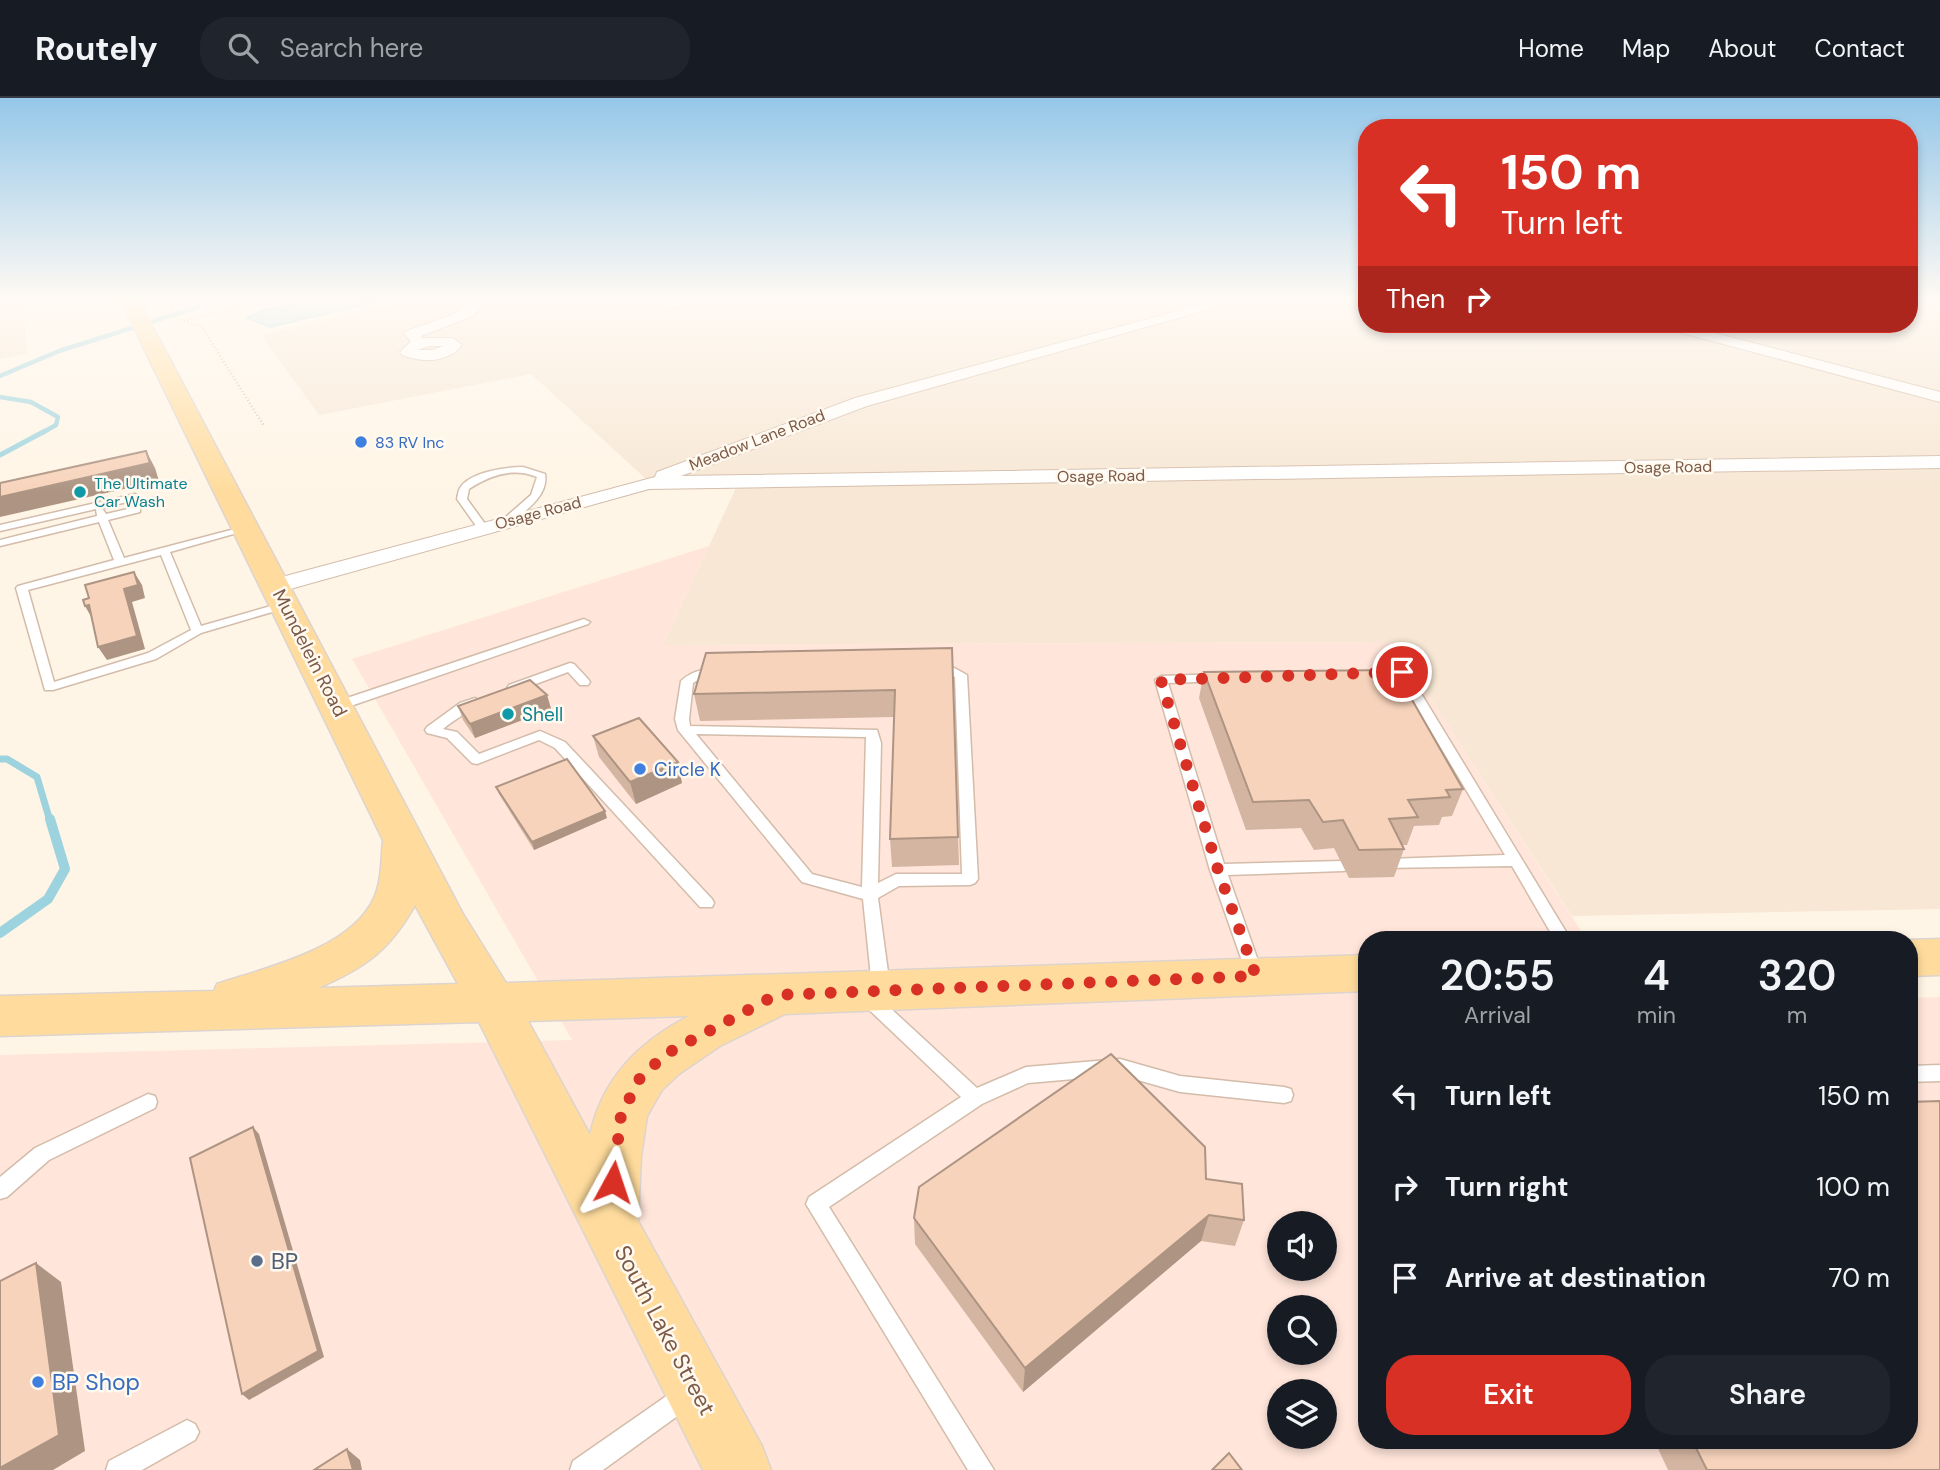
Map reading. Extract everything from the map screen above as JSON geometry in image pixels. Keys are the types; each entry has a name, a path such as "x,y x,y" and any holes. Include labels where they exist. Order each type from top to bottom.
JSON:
{"main road":[{"name":"Mundelein Road","path":"162,365 446,923 494,1004"},
{"path":"199,1010 341,958 377,931 395,901 404,838"},
{"path":"1918,958 1940,957"},
{"path":"0,1016 494,1004 1358,973"},
{"path":"609,1224 621,1115 640,1078 666,1054 776,995"},
{"name":"South Lake Street","path":"494,1004 738,1470"}],"street":[{"name":"Meadow Lane Road","path":"648,483 861,402 996,365"},
{"path":"1820,365 1940,397"},
{"name":"Osage Road","path":"280,595 484,528 648,483 1940,462"}],"lane":[{"path":"484,528 462,499 465,488 494,473 516,469 542,476 542,484 529,503 505,522"},
{"path":"0,528 135,496 137,510 0,543"},
{"path":"100,505 102,518 120,562"},
{"path":"82,509 86,522"},
{"path":"53,516 55,530"},
{"path":"21,523 23,538"},
{"path":"246,529 22,588 49,687 152,656 197,631 280,595"},
{"path":"164,551 197,631"},
{"path":"337,705 584,622"},
{"path":"584,682 570,667 465,706 432,730 452,734 477,760 540,735 560,745 706,902"},
{"path":"725,674 698,674 687,681 682,719 685,730 807,878 870,895 896,880 970,879 961,675 947,668 920,669"},
{"path":"1362,673 1402,672 1558,931"},
{"path":"1241,677 1161,680 1218,870 1256,976"},
{"path":"685,730 872,733 872,992 975,1098"},
{"path":"1387,864 1516,860"},
{"path":"1218,870 1343,866"},
{"path":"982,1470 816,1204 975,1098 1026,1075 1119,1068 1180,1084 1284,1095"},
{"path":"1918,1074 1940,1073"},
{"path":"0,1190 42,1154 148,1102"},
{"path":"582,1470 695,1389"},
{"path":"118,1470 187,1432"}],"path":[{"path":"226,365 264,426"}],"shaded area":[{"path":"283,365 1940,365 1940,909 1572,916 1394,642 663,645 736,488 657,489 531,374 319,415"},
{"path":"709,546 663,645 1394,642 1581,931 1358,931 1358,1449 1918,1449 1918,998 1940,997 1940,1470 0,1470 0,1055 572,1040 352,659"}],"building":[{"path":"146,451 150,463 0,497 0,483"},
{"path":"134,572 138,585 124,589 137,636 98,647 89,605 85,606 83,600 89,598 85,585"},
{"path":"952,648 958,837 890,839 895,690 694,694 706,653"},
{"path":"1395,670 1463,789 1446,790 1450,797 1408,800 1418,817 1389,819 1404,849 1359,850 1343,820 1323,822 1309,800 1253,802 1204,672"},
{"path":"530,680 547,695 470,724 458,706"},
{"path":"639,718 678,762 630,782 593,736"},
{"path":"567,759 605,811 532,842 496,787"},
{"path":"1111,1054 1205,1147 1206,1179 1242,1184 1244,1220 1209,1215 1025,1368 914,1218 919,1187"},
{"path":"1940,1101 1940,1470 1707,1470 1696,1449 1918,1449 1918,1102"},
{"name":"BP","path":"253,1127 318,1351 242,1394 190,1158"},
{"path":"36,1263 59,1435 0,1468 0,1281"},
{"path":"347,1449 353,1470 314,1470"},
{"path":"1229,1453 1242,1470 1212,1470"}],"waterway":[{"path":"0,376 26,365"},
{"path":"0,397 31,402 58,417 56,425 42,433"},
{"path":"0,455 45,431"},
{"path":"0,759 7,759 37,777 50,821"},
{"path":"0,933 48,899 65,869 50,819"}],"place":[{"name":"83 RV Inc","path":"361,442"},
{"name":"The Ultimate Car Wash","path":"80,492"},
{"name":"Shell","path":"508,714"},
{"name":"Circle K","path":"640,769"},
{"name":"BP","path":"257,1261"},
{"name":"BP Shop","path":"38,1382"}],"route":[{"path":"613,1182 621,1115 640,1078 666,1054 776,995 1256,976 1218,870 1161,680 1402,672"}]}
